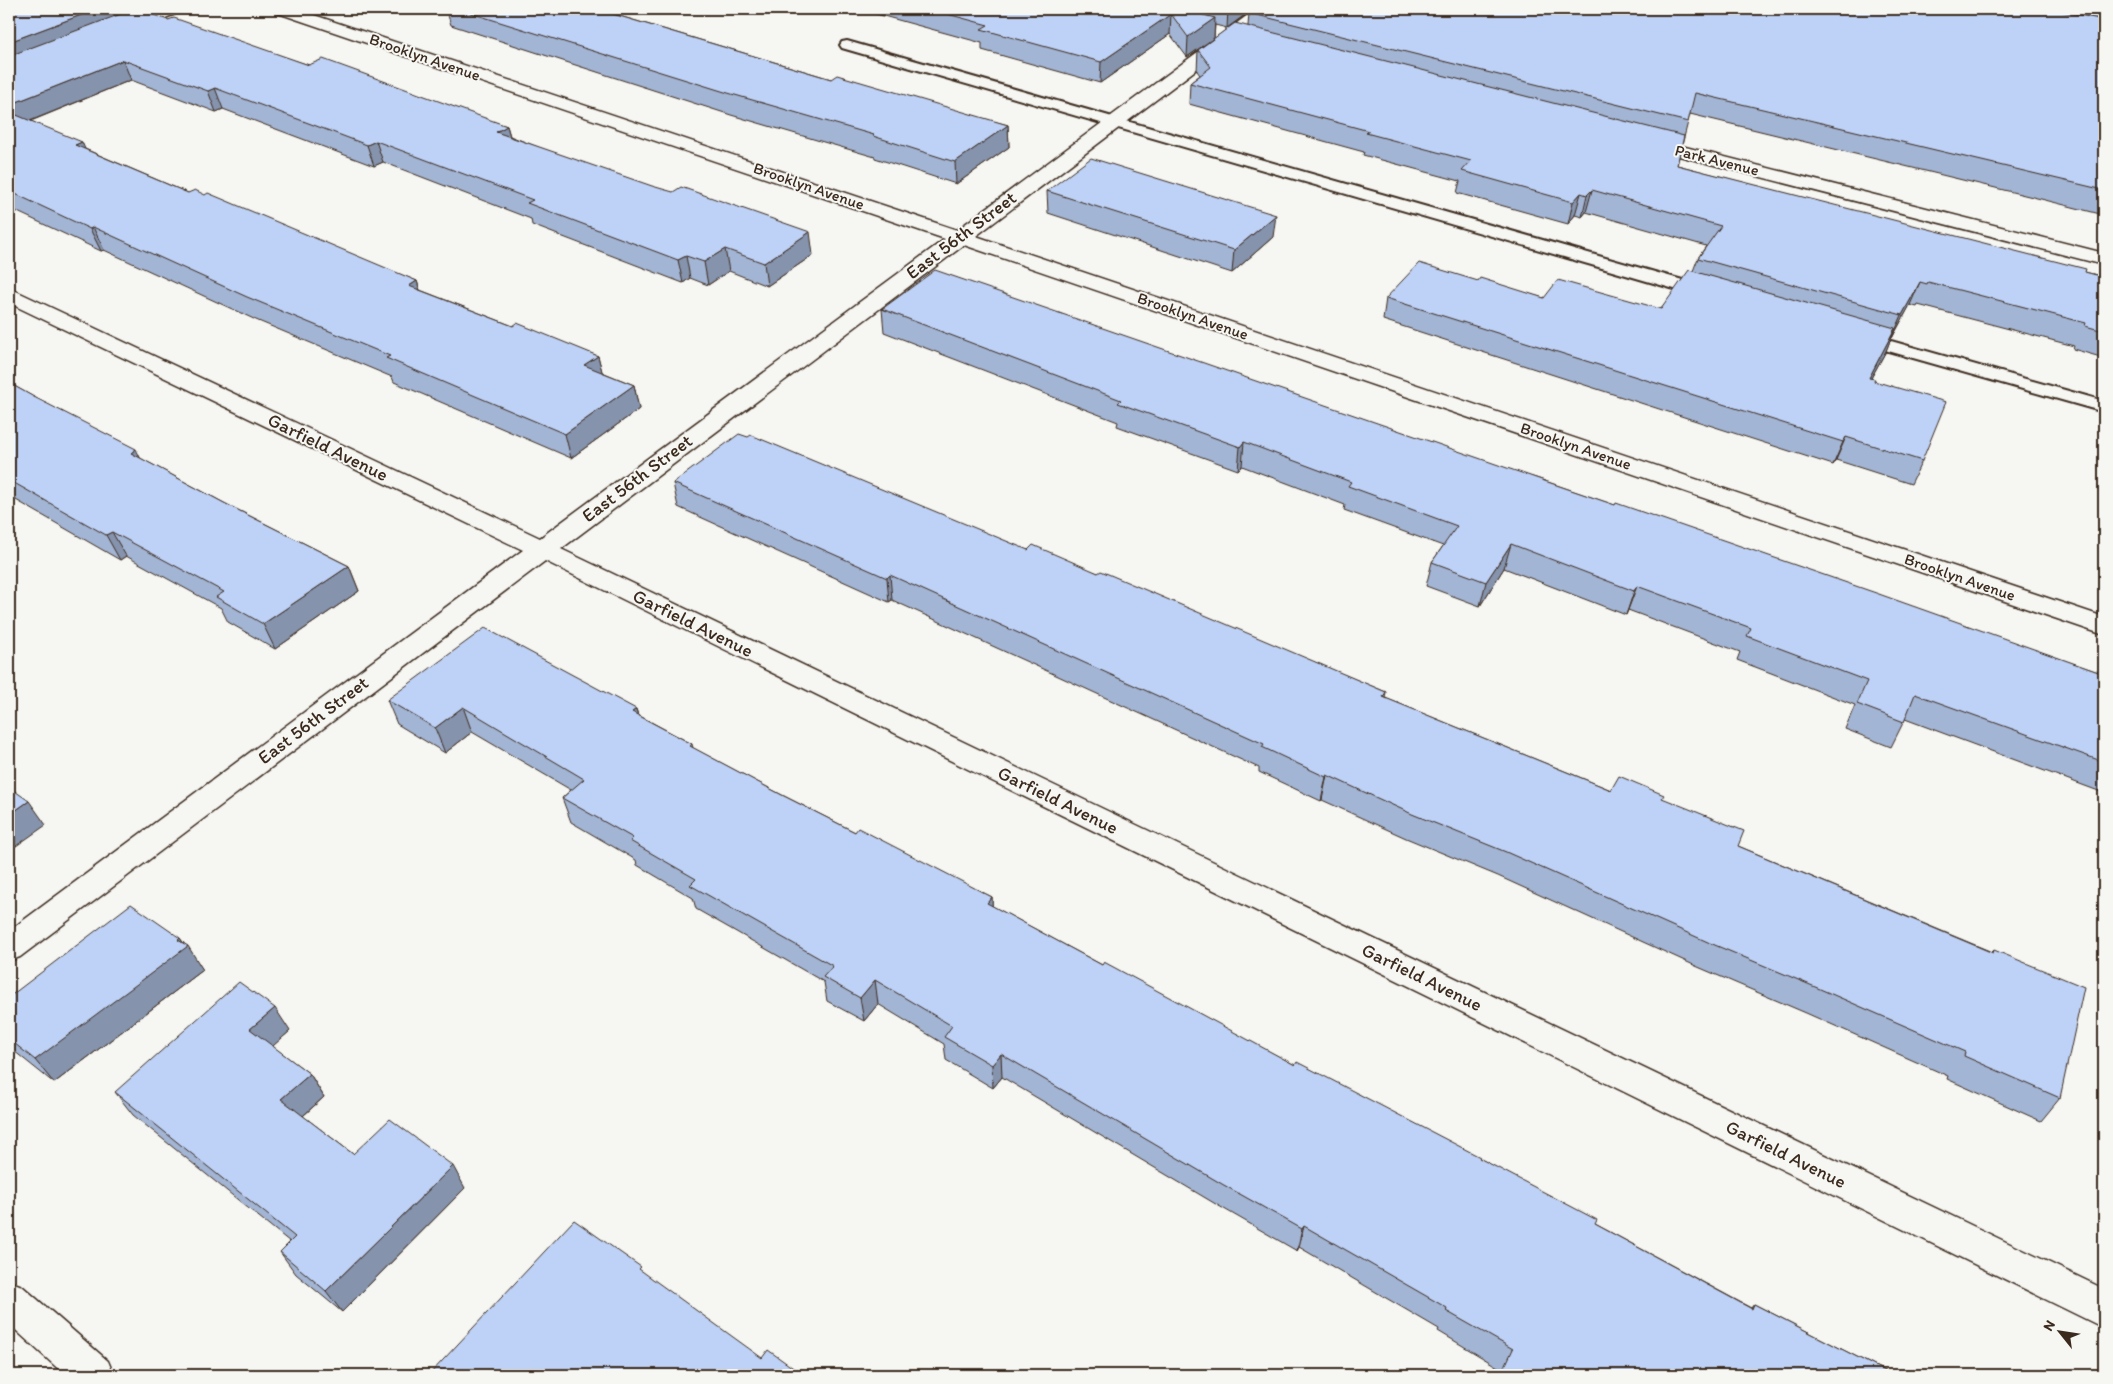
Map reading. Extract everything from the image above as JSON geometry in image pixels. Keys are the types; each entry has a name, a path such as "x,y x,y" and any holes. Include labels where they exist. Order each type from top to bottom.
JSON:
{"street":[{"path":"110,34 174,9"},
{"name":"Brooklyn Avenue","path":"281,9 960,237 2104,626"},
{"name":"East 56th Street","path":"9,948 1266,9"},
{"name":"Park Avenue","path":"1633,138 2104,259"},
{"name":"Garfield Avenue","path":"9,295 542,549 2104,1309"},
{"path":"9,1299 94,1375"}],"lane":[{"path":"847,45 1722,297"},
{"path":"1846,333 2104,407"}],"building":[{"path":"9,9 97,9 9,42"},
{"path":"134,9 168,20 174,18 309,65 323,59 507,126 496,132 652,186 673,192 681,187 810,232 764,263 725,249 704,262 686,256 678,260 527,203 533,200 376,141 367,145 215,88 208,91 123,60 9,105 9,56"},
{"path":"458,9 596,9 831,79 837,75 1008,125 955,162 874,135 728,93"},
{"path":"929,9 1180,9 1215,18 1188,37 1171,14 1101,62 981,29 988,25"},
{"path":"1254,9 2050,9 2104,20 2104,190 1695,93 1688,122 1249,13"},
{"path":"1235,23 1684,136 1677,165 2086,269 2085,272 2104,277 2104,331 2085,326 2086,323 1928,282 1927,284 1920,282 1902,315 1698,258 1721,226 1592,190 1587,195 1581,193 1573,202 1462,171 1471,161 1366,133 1369,131 1190,83 1211,67 1198,50"},
{"path":"9,112 82,142 75,145 188,193 195,190 205,195 208,193 417,281 409,286 513,326 517,323 598,356 584,365 634,385 565,434 386,358 390,356 247,297 93,227 90,229 9,191"},
{"path":"1091,158 1276,215 1234,250 1047,191"},
{"path":"1419,263 1478,281 1480,278 1544,298 1558,280 1661,309 1689,270 1895,328 1869,378 1946,402 1922,461 1846,437 1843,442 1386,298"},
{"path":"935,270 1536,478 1615,505 1616,503 2104,674 2104,762 1915,694 1904,722 1857,704 1867,681 1747,636 1751,628 1637,586 1634,591 1511,544 1486,582 1432,562 1457,526 1348,486 1351,482 1244,442 1240,447 1118,403 1121,400 882,309"},
{"path":"9,383 136,449 131,453 226,504 349,566 263,624 216,597 224,592 112,532 106,535 9,480"},
{"path":"739,434 748,437 751,435 1028,550 1033,545 1098,573 1101,571 1386,692 1383,697 1611,790 1619,776 1664,795 1662,798 1744,831 1738,846 1993,953 1994,950 2084,987 2060,1098 1964,1056 1965,1052 1710,943 1506,852 1412,814 1327,775 1326,777 1262,747 1264,744 890,575 887,578 673,483"},
{"path":"485,628 636,709 632,712 692,744 690,746 782,795 855,832 858,828 992,897 987,903 1102,965 1104,962 1295,1065 1297,1062 1480,1157 1597,1220 1595,1224 1752,1309 1754,1304 1892,1375 1501,1375 1513,1349 1446,1311 1447,1308 1304,1226 1302,1229 1222,1184 1001,1054 992,1065 944,1037 952,1026 875,980 860,998 823,977 833,966 690,885 696,879 630,841 633,838 562,798 584,779 463,707 435,728 387,700"},
{"path":"9,787 29,801 9,815"},
{"path":"131,904 180,938 178,940 188,946 35,1060 9,1039 9,997"},
{"path":"239,982 275,1008 250,1029 310,1074 281,1099 353,1154 390,1119 453,1166 326,1291 280,1252 295,1237 115,1092"},
{"path":"574,1220 641,1267 639,1269 762,1358 768,1350 803,1375 429,1375"}]}
